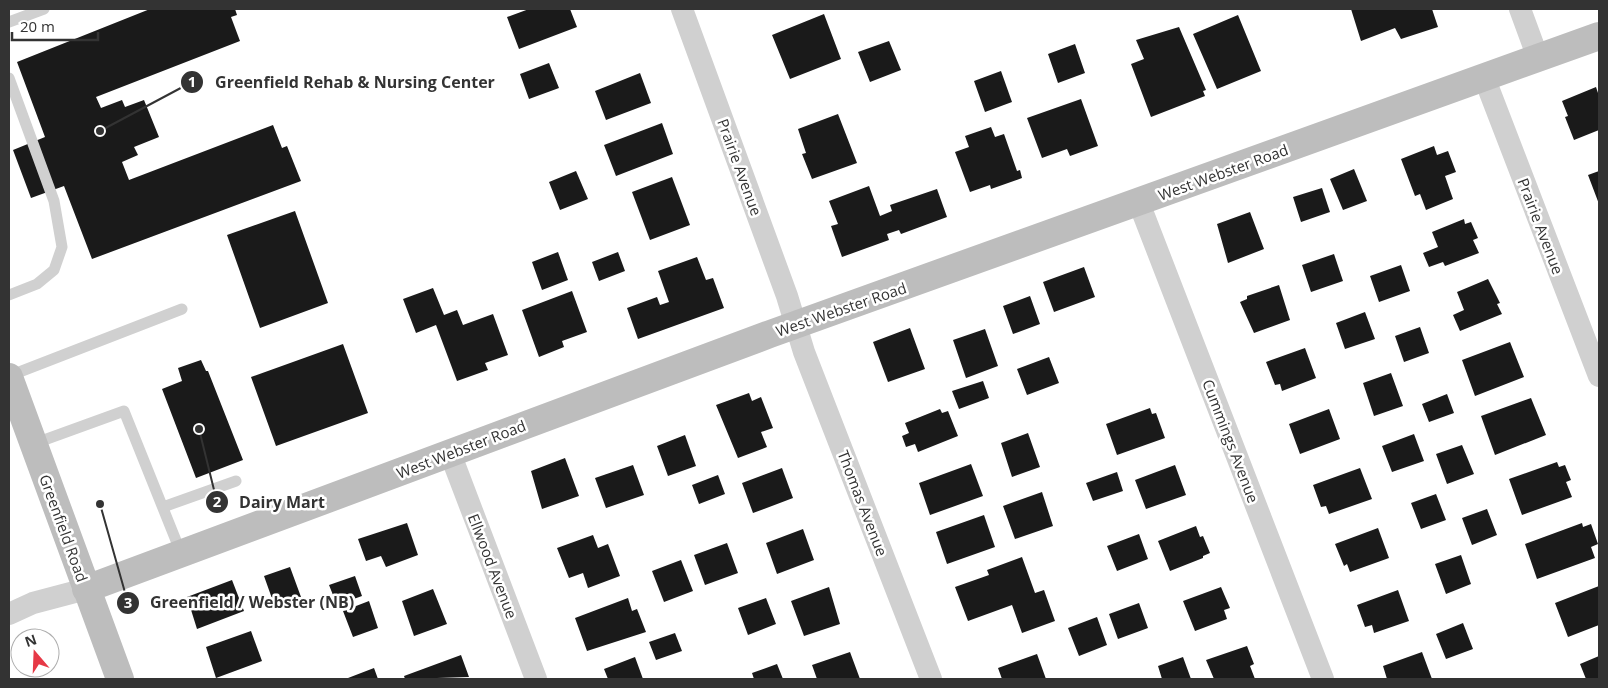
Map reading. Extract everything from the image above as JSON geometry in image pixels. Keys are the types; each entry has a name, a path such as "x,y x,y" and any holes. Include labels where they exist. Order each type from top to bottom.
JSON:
{"street":[{"name":"Prairie Avenue","path":"682,9 796,325"},
{"path":"1520,9 1538,58"},
{"name":"West Webster Road","path":"86,590 796,325 1599,36"},
{"name":"Prairie Avenue","path":"1484,77 1599,376"},
{"name":"Cummings Avenue","path":"1139,203 1323,679"},
{"name":"Thomas Avenue","path":"796,325 804,352 932,679"},
{"name":"Greenfield Road","path":"9,376 120,679"},
{"name":"Ellwood Avenue","path":"450,453 536,679"},
{"path":"9,614 33,603 86,590"}],"lane":[{"path":"9,22 44,9"},
{"path":"9,78 54,201 62,247 54,270 37,284 9,295"},
{"path":"9,376 182,308"},
{"path":"33,444 124,411 182,554"},
{"path":"163,508 236,481"}],"building":[{"path":"150,9 235,9 237,15 231,17 240,41 96,97 101,108 122,100 125,107 144,100 159,137 134,147 138,155 122,162 129,180 273,125 282,148 287,146 301,181 92,259 64,186 31,198 13,150 45,137 17,62"},
{"path":"529,9 570,9 577,27 519,49 507,17"},
{"path":"1351,9 1432,9 1438,27 1401,39 1395,28 1361,41"},
{"path":"824,14 841,59 790,79 772,35"},
{"path":"1238,15 1261,71 1217,89 1193,34"},
{"path":"1179,27 1206,90 1203,91 1205,96 1151,117 1131,64 1144,59 1136,40"},
{"path":"889,41 901,70 870,82 858,52"},
{"path":"1075,44 1085,73 1058,83 1048,54"},
{"path":"549,63 559,88 529,99 520,74"},
{"path":"1001,71 1012,102 985,112 974,81"},
{"path":"640,73 651,103 606,120 595,91"},
{"path":"1596,87 1599,96 1599,130 1574,140 1565,117 1568,116 1562,101"},
{"path":"1081,99 1098,146 1070,156 1067,149 1042,158 1027,118"},
{"path":"838,114 857,163 812,179 802,154 806,153 798,129"},
{"path":"662,123 673,154 616,176 604,145"},
{"path":"991,127 995,137 1004,134 1017,171 1020,170 1022,178 991,189 990,185 970,192 955,152 969,147 965,136"},
{"path":"1434,146 1437,155 1448,151 1456,172 1445,176 1453,199 1426,210 1420,194 1415,196 1401,159"},
{"path":"1354,169 1367,201 1343,210 1330,179"},
{"path":"576,171 588,199 560,210 549,182"},
{"path":"1599,171 1599,204 1588,175"},
{"path":"672,177 690,225 650,240 632,192"},
{"path":"869,186 880,216 892,211 890,205 937,189 947,217 901,234 899,230 887,234 889,240 842,257 831,226 838,224 829,201"},
{"path":"1322,188 1330,212 1301,222 1293,197"},
{"path":"295,211 328,303 260,328 227,235"},
{"path":"1250,212 1264,249 1228,263 1217,224"},
{"path":"1464,219 1465,224 1471,222 1478,238 1473,240 1479,253 1445,266 1443,262 1429,267 1423,253 1438,247 1432,232"},
{"path":"558,252 568,280 542,290 532,262"},
{"path":"618,252 625,271 599,281 592,262"},
{"path":"1334,254 1343,281 1311,292 1302,265"},
{"path":"697,257 706,280 713,278 724,308 638,339 627,308 657,297 660,305 669,302 658,271"},
{"path":"1401,265 1410,291 1379,302 1370,276"},
{"path":"1084,267 1095,297 1054,312 1043,282"},
{"path":"1488,279 1500,303 1497,304 1502,314 1460,331 1453,315 1464,310 1457,292"},
{"path":"1279,285 1290,320 1254,333 1240,302 1247,299 1247,296"},
{"path":"433,288 444,315 457,310 463,325 493,314 508,355 485,363 488,370 457,381 436,325 416,333 403,299"},
{"path":"572,291 587,332 562,341 564,347 539,357 522,310"},
{"path":"1030,296 1040,324 1013,334 1003,306"},
{"path":"1365,312 1375,339 1345,349 1336,323"},
{"path":"1420,327 1429,353 1404,362 1395,336"},
{"path":"910,328 925,369 888,382 873,342"},
{"path":"985,329 998,366 966,378 953,340"},
{"path":"1510,342 1524,377 1475,396 1462,360"},
{"path":"343,344 368,413 276,446 251,377"},
{"path":"1305,348 1316,378 1282,391 1280,384 1275,385 1266,362"},
{"path":"1049,357 1059,383 1027,395 1017,369"},
{"path":"201,360 206,371 208,371 243,460 196,478 162,389 182,381 178,368"},
{"path":"1391,373 1403,406 1374,416 1363,383"},
{"path":"983,381 989,398 959,409 952,391"},
{"path":"749,393 752,401 761,397 773,428 761,432 767,447 738,458 716,405"},
{"path":"1447,394 1454,413 1429,422 1422,404"},
{"path":"1531,398 1546,435 1495,455 1481,416"},
{"path":"1150,408 1152,414 1156,413 1165,438 1117,455 1106,424"},
{"path":"940,409 942,413 948,411 958,436 918,452 915,444 906,447 902,436 909,433 905,423"},
{"path":"1329,409 1340,439 1300,454 1289,424"},
{"path":"1028,433 1040,467 1012,477 1001,443"},
{"path":"1414,434 1424,461 1392,472 1382,446"},
{"path":"685,435 696,466 668,476 657,446"},
{"path":"1462,445 1474,474 1447,484 1436,454"},
{"path":"565,458 579,496 542,509 531,471"},
{"path":"1557,462 1559,467 1565,465 1571,480 1566,482 1572,497 1522,515 1509,479"},
{"path":"971,464 983,496 930,515 919,483"},
{"path":"633,465 644,495 606,508 595,478"},
{"path":"1175,465 1186,495 1146,509 1135,480"},
{"path":"782,468 793,498 753,513 742,483"},
{"path":"1360,468 1372,499 1329,514 1326,506 1321,507 1313,485"},
{"path":"1117,472 1123,491 1093,501 1086,483"},
{"path":"718,475 725,494 699,504 692,485"},
{"path":"1042,492 1053,526 1015,539 1003,506"},
{"path":"1436,494 1446,520 1421,529 1411,503"},
{"path":"1487,509 1497,535 1472,545 1462,518"},
{"path":"984,515 995,547 947,564 936,532"},
{"path":"407,523 418,555 386,567 381,556 366,561 358,539"},
{"path":"1582,523 1583,527 1591,524 1598,544 1591,547 1595,558 1537,579 1525,544"},
{"path":"1196,526 1200,537 1203,536 1210,553 1203,556 1203,558 1170,571 1158,541"},
{"path":"1378,528 1389,558 1350,572 1347,564 1344,566 1335,544"},
{"path":"803,529 814,560 777,574 766,543"},
{"path":"1139,534 1148,559 1117,571 1107,546"},
{"path":"593,535 598,548 608,544 620,576 588,588 583,573 569,578 557,548"},
{"path":"727,543 738,573 705,585 694,555"},
{"path":"1461,555 1471,584 1446,594 1435,564"},
{"path":"1022,557 1035,593 1044,590 1055,621 1022,633 1012,605 968,621 955,587 989,575 987,570"},
{"path":"681,560 693,591 664,602 652,571"},
{"path":"290,567 301,597 275,607 264,576"},
{"path":"355,576 362,596 337,605 329,585"},
{"path":"232,580 244,611 197,629 187,597"},
{"path":"1599,586 1599,625 1568,637 1555,603"},
{"path":"829,587 840,624 804,636 791,601"},
{"path":"1221,587 1230,608 1224,610 1227,619 1195,631 1183,601"},
{"path":"433,589 447,624 414,636 402,601"},
{"path":"1398,590 1409,621 1374,633 1372,625 1365,627 1357,605"},
{"path":"628,598 632,611 637,609 646,632 587,651 575,618"},
{"path":"766,598 776,624 748,635 738,608"},
{"path":"369,601 378,628 353,637 343,611"},
{"path":"1139,603 1148,628 1118,639 1109,614"},
{"path":"1097,617 1107,645 1079,656 1068,628"},
{"path":"1463,623 1473,649 1446,659 1436,634"},
{"path":"251,631 262,661 216,678 206,647"},
{"path":"675,633 682,651 656,660 649,642"},
{"path":"1247,646 1254,664 1250,666 1255,679 1214,679 1206,660"},
{"path":"850,652 860,679 817,679 812,665"},
{"path":"1422,652 1432,679 1387,679 1383,666"},
{"path":"1037,654 1046,679 1002,679 998,668"},
{"path":"461,655 469,677 405,679 404,676"},
{"path":"1599,656 1599,679 1586,679 1580,664"},
{"path":"635,657 643,679 608,679 604,669"},
{"path":"1183,657 1191,679 1162,679 1158,666"},
{"path":"777,664 783,679 754,679 752,673"},
{"path":"374,668 378,679 348,678"}],"place":[{"name":"Greenfield Rehab & Nursing Center","path":"100,131"},
{"name":"Dairy Mart","path":"199,429"},
{"name":"Greenfield / Webster (NB)","path":"100,504"}]}
